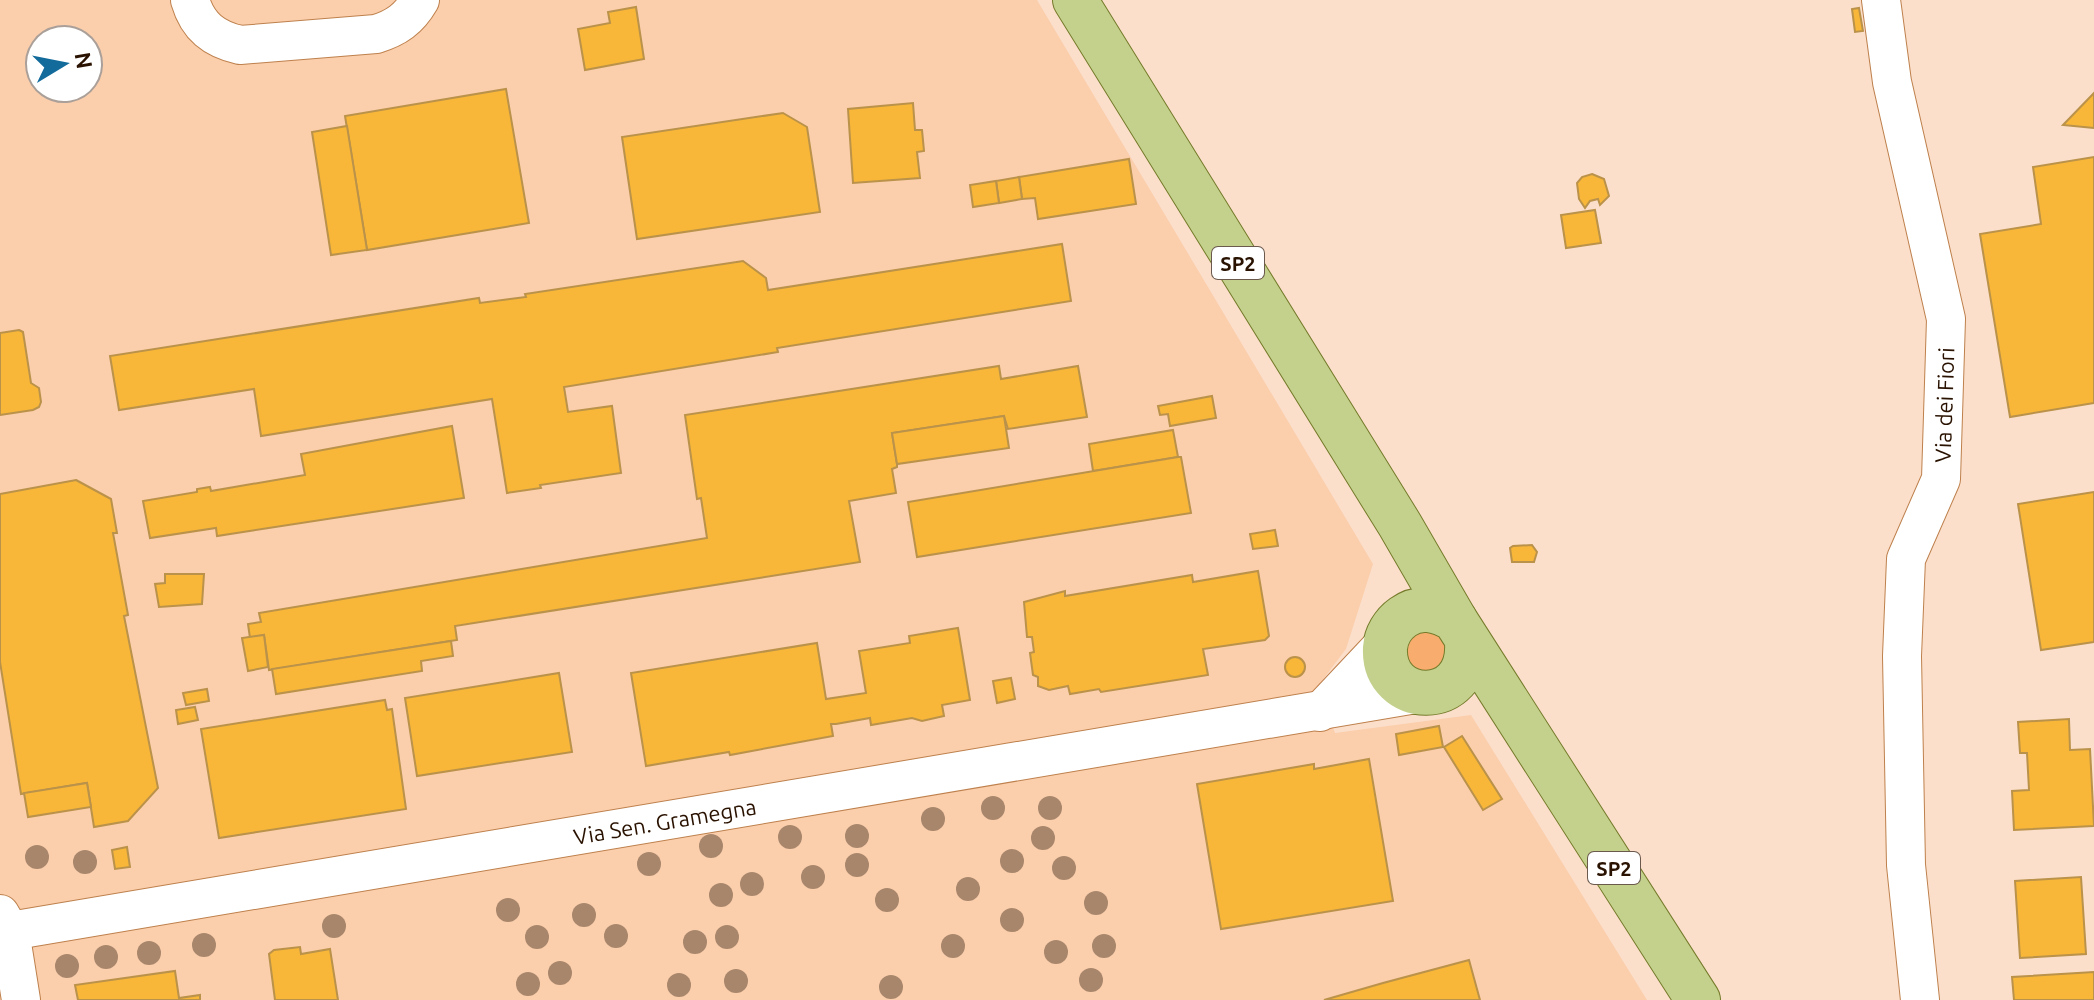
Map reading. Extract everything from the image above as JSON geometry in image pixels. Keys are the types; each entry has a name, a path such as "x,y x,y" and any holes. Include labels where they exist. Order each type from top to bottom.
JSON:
{"main road":[{"name":"SP2","path":"1075,0 1400,525 1461,631 1698,1000"},
{"path":"1393,630 1414,611 1428,609 1442,612 1461,631 1468,656 1465,668 1435,690 1409,690 1389,671 1385,657 1393,630 1400,525"},
{"name":"SP2","path":"1435,690 1530,737"}],"street":[{"path":"190,0 196,18 208,32 223,41 240,45 376,34 393,29 409,18 420,0"},
{"name":"Via dei Fiori","path":"1881,0 1892,82 1946,319 1941,479 1906,559 1902,656 1906,865 1920,1000"},
{"path":"1320,712 1393,630"},
{"name":"Via Sen. Gramegna","path":"5,922 1320,712 1435,690"},
{"path":"5,922 21,1000"}],"shaded area":[{"path":"0,0 1037,0 1373,564 1346,649 1318,686 1335,733 1471,715 1647,1000 0,1000"},
{"path":"1411,624 1447,638 1445,666 1420,678 1395,643"}],"building":[{"path":"636,7 644,59 585,70 578,29 610,23 608,12"},
{"path":"1859,8 1863,31 1855,32 1852,9"},
{"path":"506,89 529,223 367,250 345,116"},
{"path":"2094,93 2094,128 2063,125"},
{"path":"913,103 915,130 922,130 924,151 917,152 920,178 853,183 848,109"},
{"path":"783,113 807,127 820,212 637,239 622,137"},
{"path":"347,126 367,250 331,255 312,132"},
{"path":"2094,157 2094,403 2010,417 1980,234 2041,224 2033,167"},
{"path":"1129,159 1136,204 1038,219 1035,198 1022,199 1019,177"},
{"path":"1592,174 1604,179 1609,196 1600,205 1598,199 1590,201 1585,208 1579,199 1577,183 1582,177"},
{"path":"1019,177 1022,199 999,203 996,181"},
{"path":"996,181 999,203 973,207 970,185"},
{"path":"1595,210 1601,243 1566,248 1561,215"},
{"path":"1062,244 1071,301 777,348 778,352 564,387 568,412 612,406 621,473 507,493 492,399 261,436 254,389 119,410 110,356 479,298 480,303 526,297 525,294 743,261 766,278 768,290"},
{"path":"23,332 31,383 39,388 41,402 33,410 0,415 0,333"},
{"path":"999,366 1001,379 1078,366 1087,417 1008,429 1004,416 892,433 897,464 892,469 896,493 849,501 860,562 455,626 457,640 269,670 264,635 250,638 248,624 261,622 259,613 707,538 701,498 697,499 685,415"},
{"path":"1212,396 1216,418 1170,426 1168,414 1160,415 1158,406"},
{"path":"1004,416 1009,448 897,464 892,433"},
{"path":"452,426 464,498 217,536 216,528 150,538 143,501 197,492 197,489 210,487 211,491 305,475 301,454"},
{"path":"1173,430 1178,457 1093,471 1089,444"},
{"path":"1181,457 1191,513 917,557 908,502"},
{"path":"76,480 111,499 117,533 113,533 128,615 124,616 158,788 128,821 94,827 87,783 21,794 0,662 0,494"},
{"path":"2094,492 2094,642 2041,650 2018,504"},
{"path":"1275,530 1278,546 1253,549 1250,534"},
{"path":"1532,545 1537,552 1534,562 1512,562 1510,548"},
{"path":"1258,571 1269,636 1265,640 1203,649 1208,675 1101,692 1099,689 1070,694 1068,686 1049,690 1038,686 1038,677 1033,675 1030,653 1034,652 1032,637 1027,637 1024,602 1065,591 1065,596 1192,575 1193,582"},
{"path":"165,574 204,574 202,604 159,607 155,584 165,583"},
{"path":"958,628 970,700 942,705 944,716 871,725 870,718 831,724 833,736 730,755 729,752 646,766 631,673 817,643 826,699 866,693 859,651 910,643 909,636"},
{"path":"264,635 268,667 248,671 242,638"},
{"path":"451,641 453,656 421,661 422,671 276,694 272,669"},
{"path":"1295,657 1302,660 1305,667 1302,674 1295,677 1288,674 1285,667 1288,660"},
{"path":"559,673 572,752 417,776 405,698"},
{"path":"1011,678 1015,699 997,703 993,681"},
{"path":"207,689 209,701 186,705 183,693"},
{"path":"385,700 387,710 392,709 406,809 219,838 201,729"},
{"path":"195,707 198,720 178,724 176,710"},
{"path":"2069,719 2070,750 2090,749 2094,826 2014,830 2012,791 2029,790 2027,753 2020,753 2018,722"},
{"path":"1439,726 1443,747 1399,755 1396,734"},
{"path":"1462,736 1502,799 1483,810 1444,747"},
{"path":"1369,759 1393,901 1221,929 1197,784 1314,764 1314,769"},
{"path":"87,783 91,807 28,817 24,793"},
{"path":"127,847 130,867 115,869 112,850"},
{"path":"2081,877 2086,954 2020,958 2015,881"},
{"path":"300,947 301,954 330,949 338,1000 275,1000 269,954 274,950"},
{"path":"1469,960 1480,1000 1324,1000 1383,983"},
{"path":"175,971 179,998 200,995 200,1000 78,1000 75,985"},
{"path":"2094,972 2094,1000 2014,1000 2012,977"}]}
